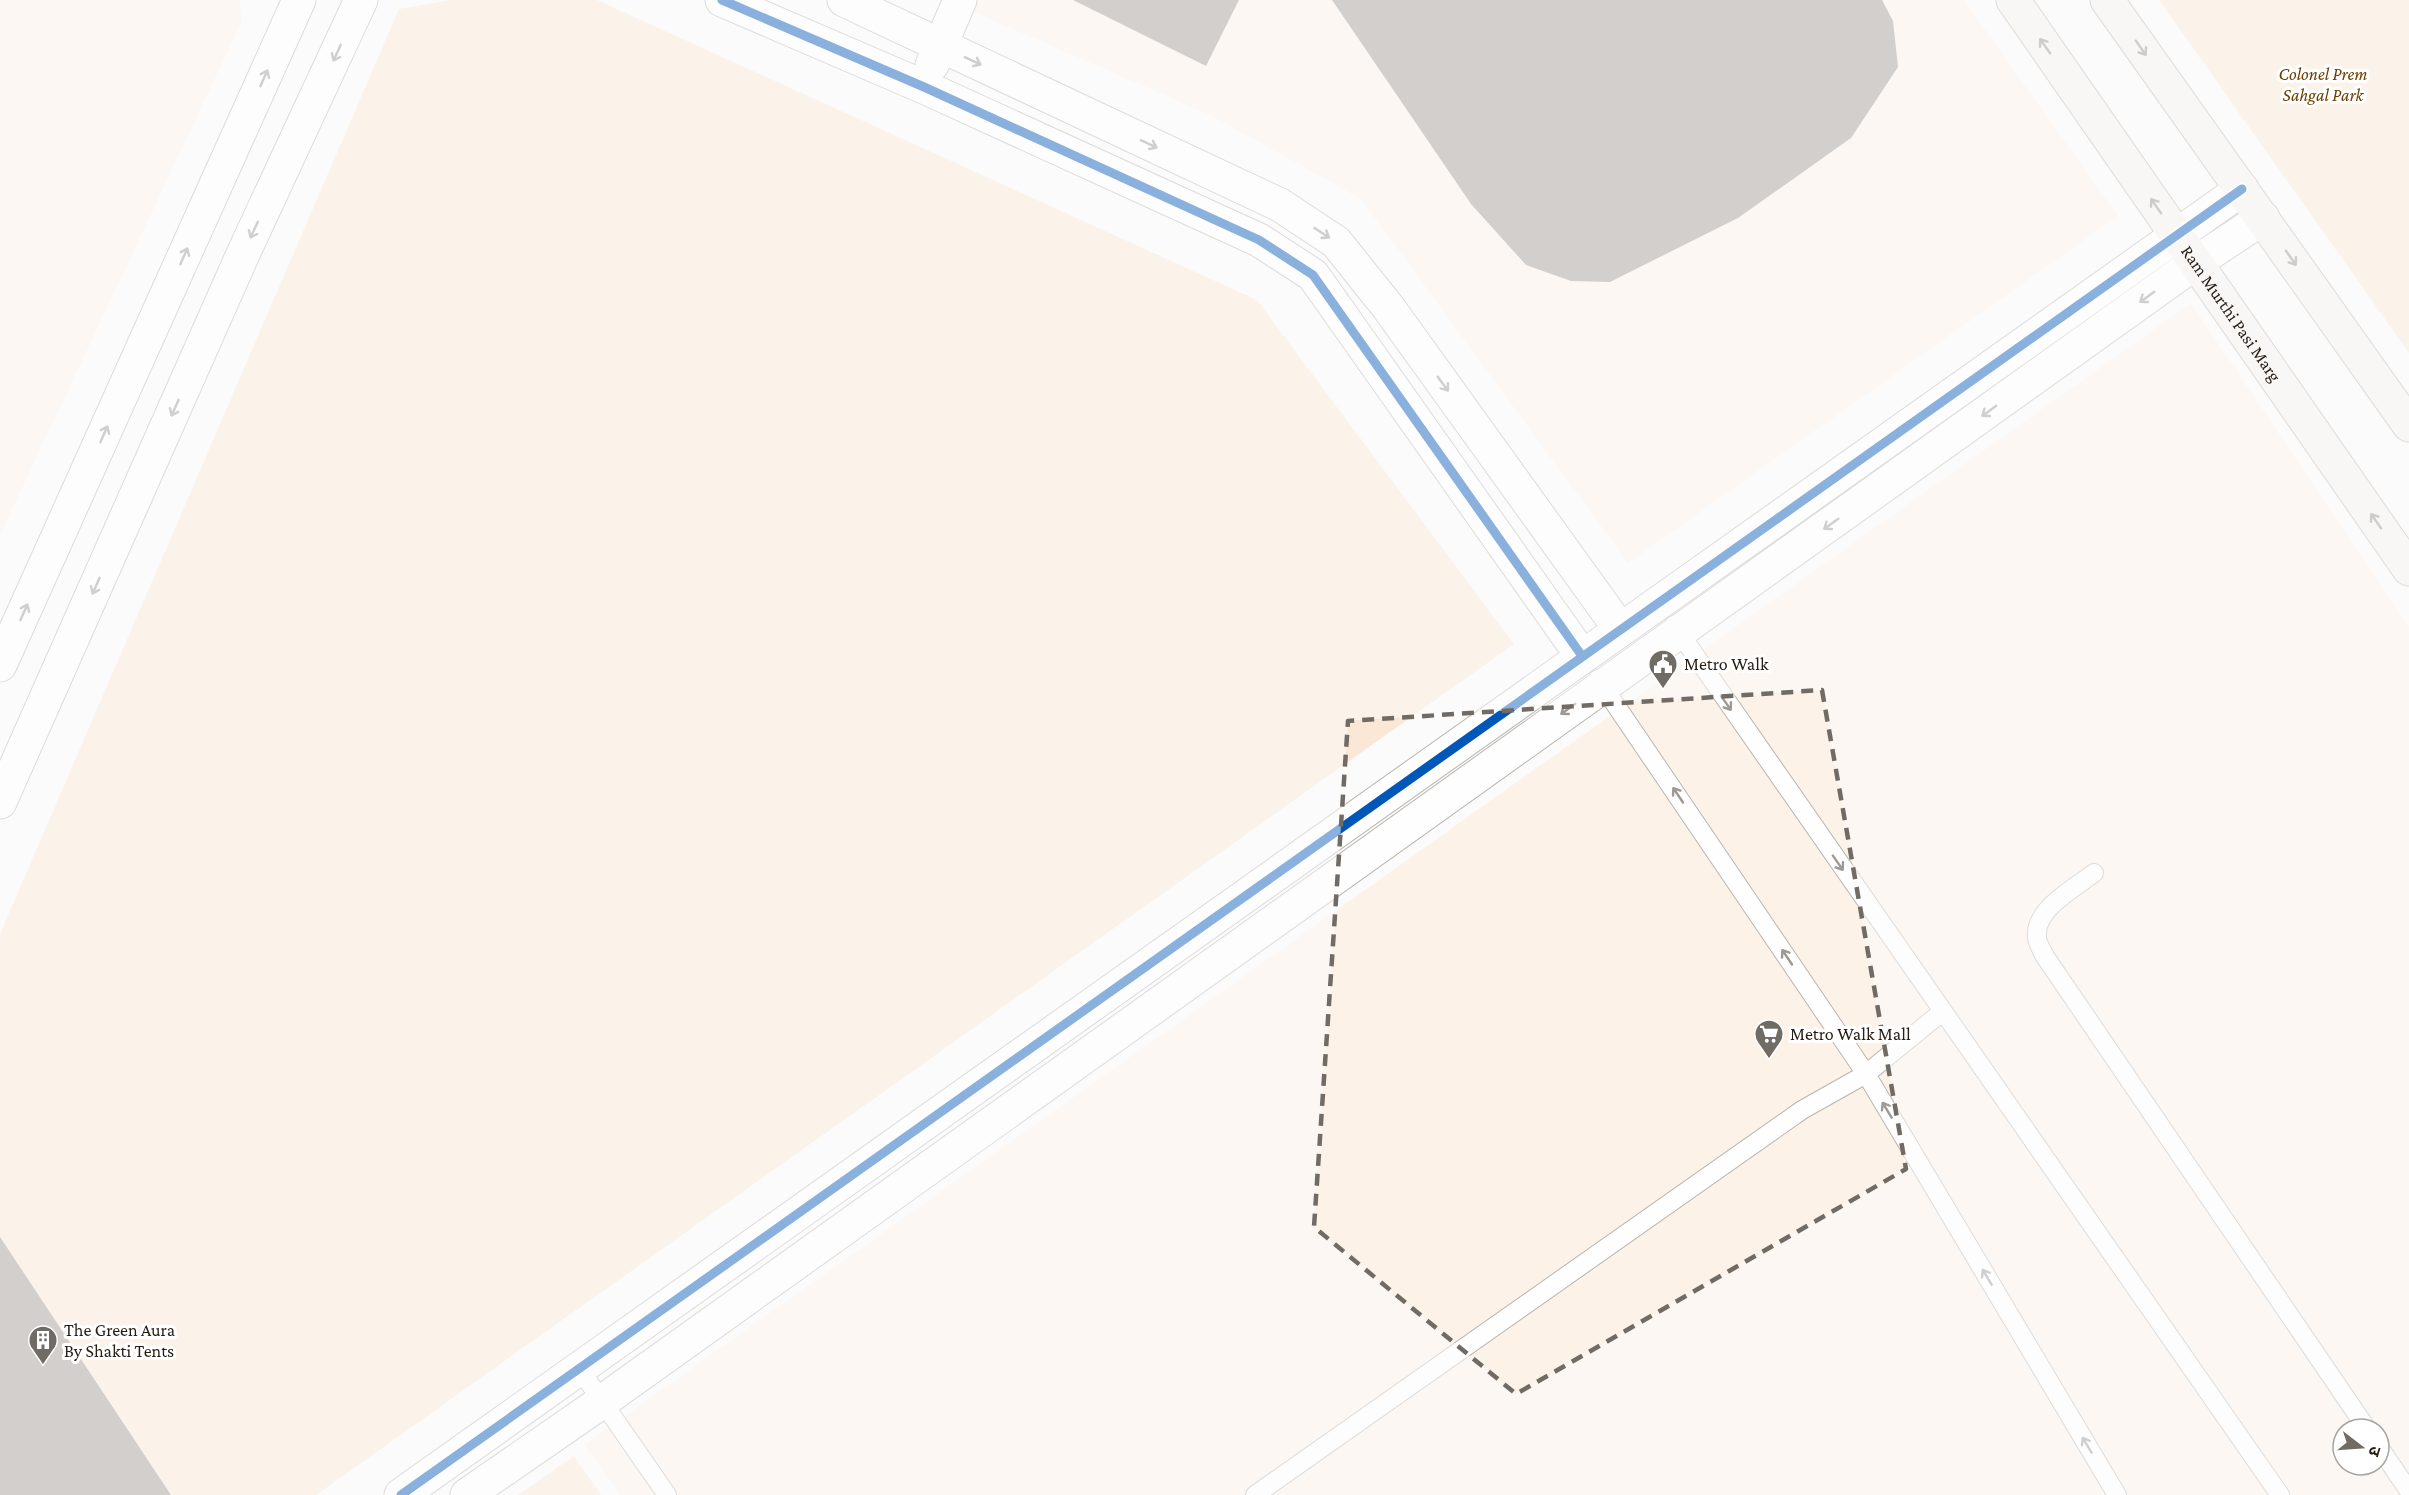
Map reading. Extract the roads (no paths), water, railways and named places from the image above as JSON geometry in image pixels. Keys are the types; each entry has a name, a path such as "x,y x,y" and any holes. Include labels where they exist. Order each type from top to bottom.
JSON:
{"street":[{"path":"0,665 299,0"},
{"path":"0,802 243,254 362,0"},
{"path":"722,0 924,87 1259,240 1313,275 1582,656"},
{"path":"844,0 896,13 939,45 1280,205 1336,242 1388,308 1620,629"},
{"path":"924,87 939,45 960,0"},
{"name":"Ram Murthi Pasi Marg","path":"2013,0 2409,569"},
{"path":"2107,0 2409,425"},
{"path":"401,1495 2242,189"},
{"path":"467,1495 603,1401 1602,684 1679,633 2195,263 2263,218"}],"lane":[{"path":"1658,602 2280,1495"},
{"path":"1582,656 1866,1074 2117,1495"},
{"path":"2094,873 2050,908 2039,923 2037,938 2044,955 2359,1417"},
{"path":"1255,1495 1802,1110 1866,1074 1942,1012"},
{"path":"579,1368 667,1495"},
{"path":"2391,1465 2409,1491"}],"place":[{"name":"Metro Walk","path":"1663,690"},
{"name":"Metro Walk Mall","path":"1769,1060"},
{"name":"The Green Aura By Shakti Tents","path":"43,1366"}],"park label":[{"name":"Colonel Prem Sahgal Park","path":"2323,84"}]}
